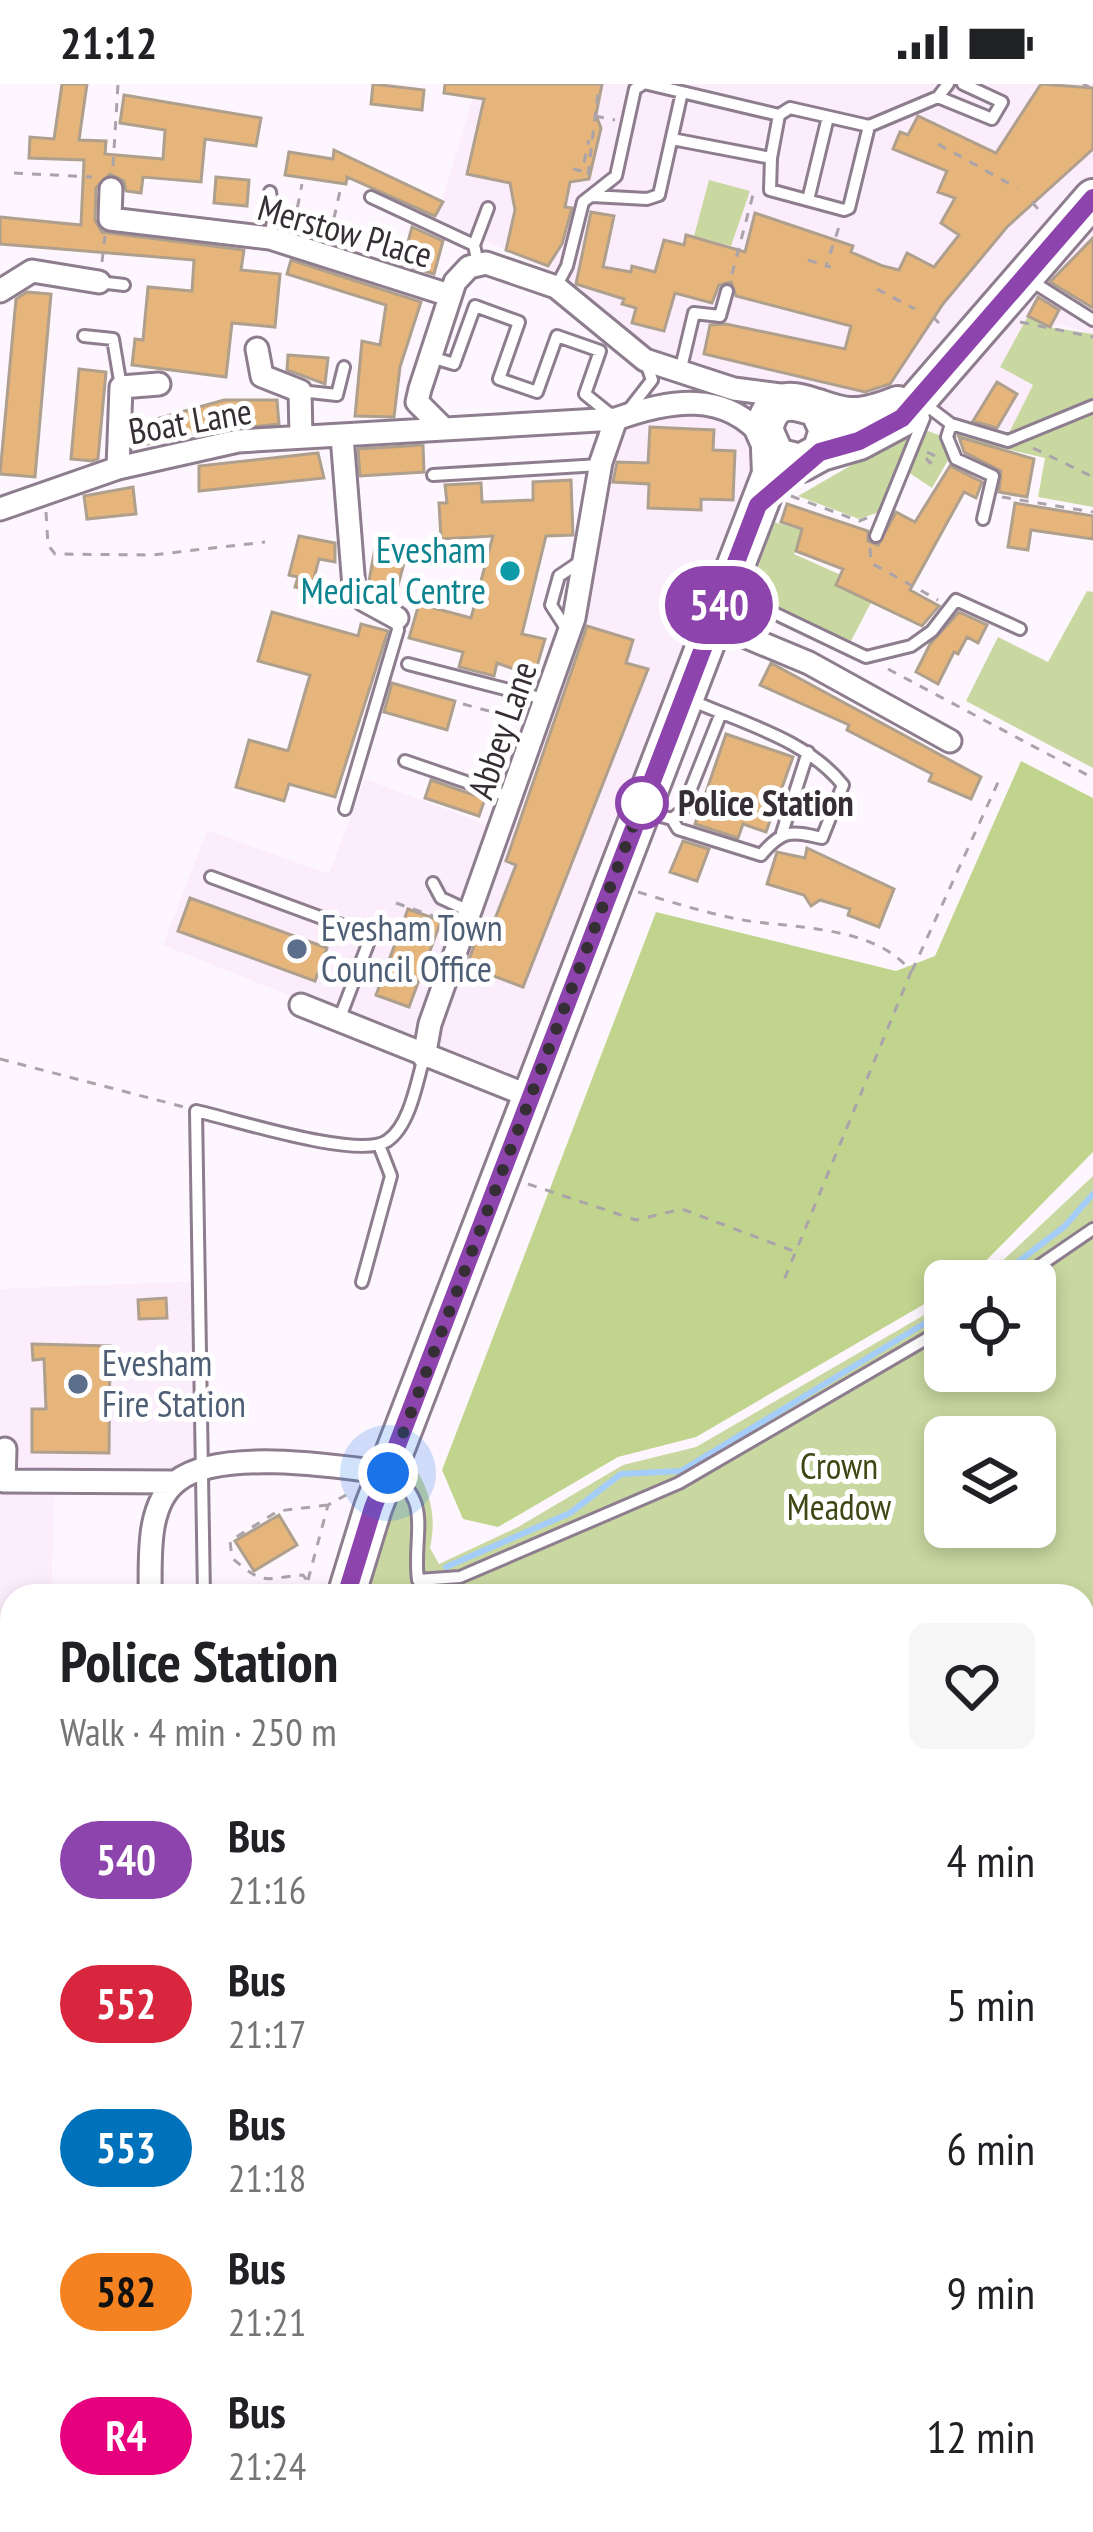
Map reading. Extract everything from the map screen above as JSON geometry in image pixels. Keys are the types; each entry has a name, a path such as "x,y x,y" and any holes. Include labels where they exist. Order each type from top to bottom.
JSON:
{"main road":[{"path":"767,444 784,461 815,456 881,431 924,404 1093,198"},
{"path":"773,501 765,422 800,405 868,415 924,404"},
{"path":"350,1584 613,885 656,814 684,698 725,588 773,501 815,456 828,430 800,405"}],"street":[{"path":"110,219 111,183"},
{"name":"Merstow Place","path":"110,219 280,241 449,295"},
{"path":"400,431 417,402 449,295 476,255 556,287 645,360 780,395 800,405"},
{"path":"0,291 32,272 99,282"},
{"path":"257,349 262,376 300,392 301,437"},
{"path":"118,468 121,387 160,384"},
{"name":"Boat Lane","path":"0,509 118,468 238,441 616,419 667,401 705,404 747,416 767,444"},
{"path":"417,402 443,428"},
{"name":"Abbey Lane","path":"424,1057 569,633 587,557 600,465 616,419"},
{"path":"342,436 348,592 397,618"},
{"path":"713,623 808,663 950,741"},
{"path":"301,1006 534,1098"},
{"path":"4,1449 4,1481 175,1482 202,1469 323,1464 388,1473"},
{"path":"150,1584 152,1526 175,1482"}],"lane":[{"path":"639,198 622,189 616,176 635,89 646,84 779,115 790,108 869,126 938,97 948,84"},
{"path":"938,97 992,119 1002,102 998,97 963,84"},
{"path":"592,196 659,195 682,92"},
{"path":"779,115 770,190 849,208 869,126"},
{"path":"808,200 828,117"},
{"path":"672,139 771,158"},
{"path":"556,287 567,266 583,202 616,176"},
{"path":"270,192 280,241"},
{"path":"371,197 476,255 488,208"},
{"path":"1025,277 1093,320"},
{"path":"99,282 124,285"},
{"path":"680,372 694,313 720,316 727,291"},
{"path":"429,356 454,364 475,306 519,322 499,379 518,386 537,392 557,336 600,351 585,394 616,419 645,395 652,380 645,360"},
{"path":"84,336 112,339 121,387"},
{"path":"300,392 337,394 344,367"},
{"path":"875,536 924,404 951,424 1008,441 1093,406"},
{"path":"951,424 947,437 956,459 993,476 983,519"},
{"path":"433,475 600,465"},
{"path":"725,588 866,658 884,657 932,631 948,607 967,601 1020,628"},
{"path":"345,809 393,650 397,618"},
{"path":"408,664 548,700"},
{"path":"684,698 808,752 825,762 843,785 832,823 822,838 793,830 782,833"},
{"path":"656,814 682,811 721,713"},
{"path":"656,814 678,829 761,855 782,833 808,752"},
{"path":"405,761 513,798"},
{"path":"211,877 371,936 339,1022"},
{"path":"434,883 441,898 469,920"},
{"name":"Abbey Lane","path":"379,1144 392,1139 405,1118 424,1057"},
{"path":"204,1584 205,1378 196,1111 337,1144 379,1144 391,1176 362,1282"},
{"path":"1048,1260 1093,1229"},
{"path":"388,1473 409,1486 418,1501 418,1580 460,1577 679,1483 924,1340"}],"path":[{"path":"14,173 111,183 118,84"},
{"path":"1083,84 1089,87"},
{"path":"573,169 582,171 589,138"},
{"path":"938,144 1017,188"},
{"path":"280,241 302,184"},
{"path":"727,291 755,189"},
{"path":"326,255 340,191"},
{"path":"99,282 110,219"},
{"path":"808,260 828,266 839,227"},
{"path":"877,289 915,309"},
{"path":"997,310 1022,323 1093,338"},
{"path":"1008,441 1056,455 1093,477"},
{"path":"910,447 926,454"},
{"path":"44,492 48,545 56,554 152,555 265,542"},
{"path":"989,495 1093,512"},
{"path":"773,501 859,520 886,512"},
{"path":"875,536 871,563 948,607"},
{"path":"866,658 1093,778"},
{"path":"463,704 540,724"},
{"path":"782,1285 911,972 1000,778"},
{"path":"613,885 702,911 849,938 882,948 911,972"},
{"path":"396,903 469,920"},
{"path":"0,1059 196,1111"},
{"path":"504,1176 636,1220 682,1209 796,1252"},
{"path":"328,1504 308,1582 298,1574 266,1582 254,1578 232,1558 230,1541 278,1511 328,1504 388,1473"}],"shaded area":[{"path":"477,84 1093,84 1093,334 1057,324 1000,367 1034,385 1009,434 966,421 955,437 930,408 780,395 645,360 551,271 437,218"},
{"path":"708,412 742,423 767,463 531,1084 430,1052 163,945 207,830 329,874 365,779 499,829 571,619 615,417"},
{"path":"200,1281 202,1469 55,1483 51,1584 0,1584 0,1289"}],"green space":[{"path":"709,180 750,191 731,246 694,236"},
{"path":"1028,316 1049,327 1093,334 1093,507 1038,497 1045,458 955,437 966,421 1009,433 1033,385 1000,367"},
{"path":"912,430 882,511 859,519 798,496"},
{"path":"925,430 939,435 950,457 932,488 908,472"},
{"path":"774,522 801,530 794,554 877,591 851,641 748,596"},
{"path":"1087,591 1093,592 1093,768 966,701 998,637 1048,662"},
{"path":"1021,761 1093,798 1093,1152 987,1260 924,1260 924,1304 696,1437 618,1457 498,1527 463,1519 442,1470 656,912 896,971 935,956"},
{"name":"Crown Meadow","path":"1093,1176 1093,1584 353,1584 400,1447 428,1494 433,1520 430,1548 439,1564 518,1527 623,1465 696,1447 924,1315 924,1392 1056,1392 1056,1260 1003,1260"}],"building":[{"path":"62,84 87,84 79,140 106,141 105,154 163,159 165,130 120,123 124,95 261,118 256,146 205,139 201,182 143,177 141,193 126,191 124,181 110,174 96,188 95,220 102,232 244,250 241,270 280,274 275,327 232,323 226,377 132,365 135,339 143,340 148,287 192,291 194,260 0,244 0,217 81,225 84,160 29,158 30,137 54,139"},
{"path":"373,84 424,90 422,110 371,104"},
{"path":"445,84 602,84 596,115 601,128 589,179 570,182 565,207 572,208 562,244 548,266 506,250 515,210 510,183 467,174 484,99 444,93"},
{"path":"1041,84 1093,88 1093,149 1007,227 943,304 890,384 865,392 704,354 710,325 726,324 845,349 851,326 736,296 731,282 719,285 712,303 675,293 664,331 632,323 636,308 622,304 624,299 576,284 591,212 614,216 603,267 631,272 632,266 655,272 664,240 684,245 686,235 745,252 755,213 853,246 851,252 883,266 899,270 907,253 934,267 959,235 941,223 955,198 938,192 947,171 893,149 900,132 908,135 918,116 996,153"},
{"path":"334,150 443,202 435,216 347,177 346,184 285,175 289,152 333,159"},
{"path":"216,177 249,180 247,206 214,203"},
{"path":"412,227 443,241 434,274 402,264"},
{"path":"1093,238 1093,308 1050,282"},
{"path":"291,260 421,302 400,367 394,417 355,416 362,341 380,345 386,305 287,274"},
{"path":"27,292 51,294 35,477 0,474 16,299"},
{"path":"1038,297 1059,310 1050,327 1028,316"},
{"path":"288,355 328,358 325,384 287,370"},
{"path":"79,369 106,372 98,459 92,461 71,459"},
{"path":"997,382 1017,394 997,428 973,421"},
{"path":"224,400 277,400 279,424 154,438 154,443 134,446 135,425"},
{"path":"650,427 714,430 713,450 735,451 733,500 701,499 701,510 648,508 649,484 613,482 617,462 648,463"},
{"path":"959,437 1034,459 1027,497 999,492 1001,471 964,452"},
{"path":"423,445 424,472 360,476 358,449"},
{"path":"318,453 324,478 199,491 199,466"},
{"path":"950,466 982,482 976,498 964,492 910,590 939,606 922,626 836,585 843,569 796,551 802,529 781,522 787,504 868,531 868,541 878,545 896,512 915,522"},
{"name":"Evesham Medical Centre","path":"571,480 573,535 546,536 522,634 545,639 534,676 497,663 494,676 459,667 463,652 409,638 419,604 471,618 493,536 441,539 439,503 447,503 445,485 481,483 482,502 533,500 533,482"},
{"path":"133,487 136,514 87,519 84,496"},
{"path":"1015,503 1093,516 1093,539 1031,530 1028,550 1008,547"},
{"path":"299,536 335,543 335,562 319,559 311,590 295,587 298,577 289,575"},
{"path":"375,548 406,556 397,589 369,581"},
{"path":"272,612 358,636 361,624 388,631 335,797 289,784 284,801 236,787 249,740 288,751 310,675 258,661"},
{"path":"959,612 987,625 978,643 967,637 958,654 954,652 938,684 916,672 930,644"},
{"path":"587,626 633,640 626,663 648,669 523,987 467,966 481,925 491,929 516,865 506,861"},
{"path":"771,663 981,777 971,799 929,781 932,774 847,730 849,725 760,685"},
{"path":"392,683 455,701 447,730 384,712"},
{"path":"726,734 793,757 766,832 743,824 738,838 695,824"},
{"path":"431,780 485,799 479,816 425,798"},
{"path":"683,841 709,849 697,881 670,872"},
{"path":"807,848 894,889 879,927 848,915 850,909 820,900 811,906 804,895 767,884 777,852 805,858"},
{"path":"190,898 327,948 315,981 178,931"},
{"path":"408,909 441,921 409,1007 376,995"},
{"path":"166,1298 167,1318 139,1319 138,1300"},
{"name":"Evesham Fire Station","path":"32,1344 110,1346 109,1453 32,1452 32,1409 46,1409 44,1359 33,1360"},
{"path":"279,1515 297,1545 254,1571 235,1541"}],"waterway":[{"path":"1020,1260 1065,1226 1093,1194"},
{"path":"446,1567 570,1513 621,1474 681,1471 924,1324"}],"bus line":[{"name":"540","path":"350,1584 373,1508 758,505 820,452 859,441 902,418 1093,198"}],"place":[{"name":"Evesham Medical Centre","path":"510,571"},
{"name":"Police Station","path":"642,803"},
{"name":"Evesham Town Council Office","path":"297,949"},
{"name":"Evesham Fire Station","path":"78,1384"}],"route":[{"path":"388,1473 642,803"}]}
